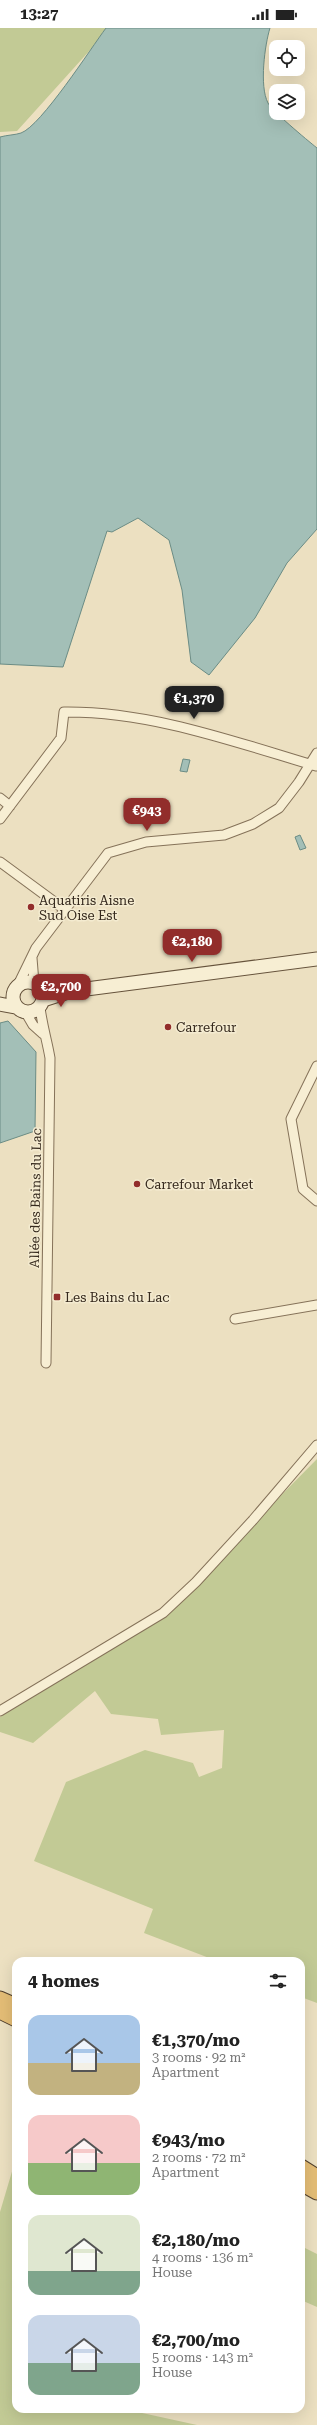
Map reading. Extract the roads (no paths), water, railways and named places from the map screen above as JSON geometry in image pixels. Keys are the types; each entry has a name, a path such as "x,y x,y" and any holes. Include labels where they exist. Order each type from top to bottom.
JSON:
{"highway":[{"path":"0,1999 12,2004"},
{"path":"0,2011 12,2016"},
{"path":"305,2170 317,2177"},
{"path":"305,2184 317,2192"}],"main road":[{"path":"39,995 317,958"},
{"path":"0,996 26,982 39,995"},
{"path":"16,988 12,1000 21,1010"},
{"path":"0,1004 34,1012 39,995"}],"street":[{"path":"0,819 62,738 64,712 120,716 219,736 314,765"},
{"path":"16,988 36,948 108,852 146,842 224,835 253,824 279,808 314,765 317,753"},
{"path":"0,798 10,806"},
{"path":"0,862 64,909"},
{"name":"Allée des Bains du Lac","path":"32,958 39,995 43,1034"},
{"name":"Allée des Bains du Lac","path":"21,1010 33,1025 43,1034 48,1042 50,1058 46,1363"},
{"path":"317,1066 291,1119 303,1189 317,1201"},
{"path":"235,1320 317,1305"},
{"path":"0,1711 164,1613 196,1582 253,1520 317,1445"}],"water":[{"path":"106,28 270,28 266,44 263,76 265,96 269,104 269,120 284,120 317,148 317,529 287,563 255,618 209,675 191,662 182,590 169,540 138,518 112,532 107,531 63,667 0,664 0,137 21,133 30,127 53,102"},
{"path":"183,759 190,760 187,772 180,771"},
{"path":"300,835 306,848 300,850 295,837"},
{"path":"8,1021 36,1052 35,1131 0,1143 0,1023"}],"place":[{"name":"Aquatiris Aisne Sud Oise Est","path":"31,907"},
{"name":"Carrefour","path":"168,1027"},
{"name":"Carrefour Market","path":"137,1184"},
{"name":"Les Bains du Lac","path":"57,1297"}]}
